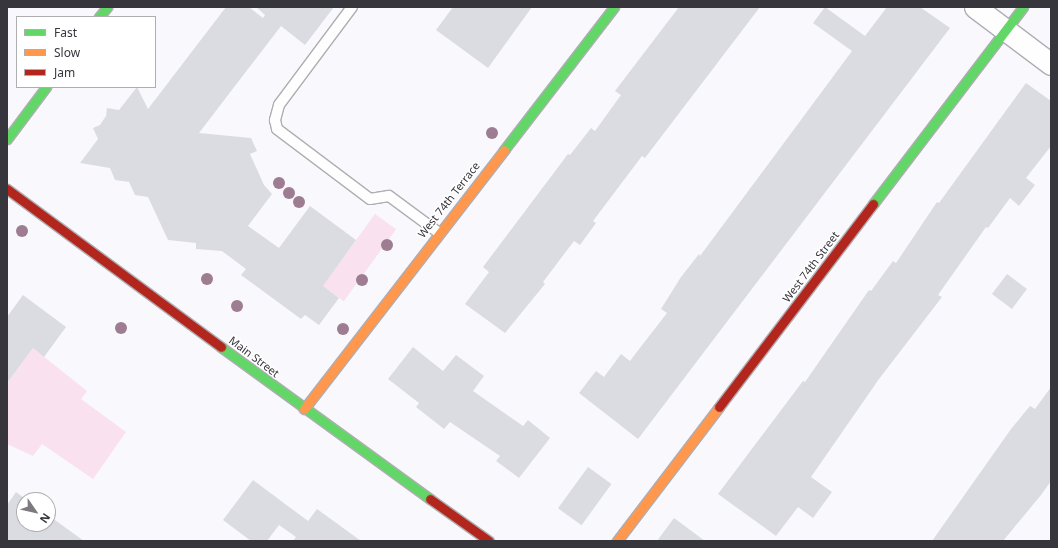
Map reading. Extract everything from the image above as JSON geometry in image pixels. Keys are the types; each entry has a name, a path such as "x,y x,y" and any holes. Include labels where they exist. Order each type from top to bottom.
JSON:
{"street":[{"path":"100,16 107,7"},
{"name":"West 74th Terrace","path":"304,409 614,7"},
{"path":"975,7 1051,64"},
{"name":"West 74th Street","path":"617,541 1023,7"},
{"path":"7,139 45,88"},
{"name":"Main Street","path":"7,189 304,409 489,541"}],"lane":[{"path":"352,7 279,105 275,120 277,129 370,199 389,196 439,233"}],"shaded area":[{"path":"375,214 396,229 344,301 323,286"},
{"path":"33,348 87,391 81,399 126,432 93,479 42,444 33,456 7,444 7,383"}],"building":[{"path":"226,7 249,7 263,18 265,15 256,7 334,7 305,45 281,26 199,133 251,138 257,151 250,154 264,185 272,194 248,226 279,248 310,206 356,240 323,286 339,298 319,325 305,315 301,319 241,275 246,269 222,251 196,249 196,243 168,240 148,197 135,195 129,182 115,180 110,168 80,163 98,139 93,128 100,125 106,116 107,108 119,110 138,88 148,109"},
{"path":"453,7 532,7 488,68 436,30"},
{"path":"679,7 760,7 645,158 642,156 593,221 596,223 580,245 574,241 543,282 545,284 505,333 465,304 489,272 483,267 568,154 570,155 591,128 595,131 621,95 615,91"},
{"path":"825,7 865,36 887,7 920,7 950,28 638,439 579,393 596,371 604,377 621,354 630,361 667,313 661,309 681,277 699,254 700,256 852,51 813,23"},
{"path":"1026,83 1051,101 1051,146 1026,178 1035,185 1019,206 1010,198 988,228 986,227 938,295 942,297 879,379 811,477 832,492 813,518 798,507 776,536 718,494 803,381 805,382 869,290 871,291 893,261 896,263 937,202 939,203"},
{"path":"1007,274 1027,289 1012,309 992,294"},
{"path":"23,295 66,327 44,357 33,348 7,383 7,317"},
{"path":"413,347 443,371 456,355 484,376 473,391 523,426 528,420 550,438 519,478 496,461 500,456 450,422 444,429 416,407 419,403 388,379"},
{"path":"1051,387 1051,481 1041,495 1003,541 932,541 1011,429 1030,406 1035,409"},
{"path":"588,467 611,484 581,525 558,508"},
{"path":"253,480 308,521 317,509 361,541 293,541 296,537 279,525 267,541 251,541 223,520"},
{"path":"16,492 16,532 56,532 56,521 84,541 7,541 7,505"},
{"path":"674,518 705,541 657,541"}],"traffic: fast":[{"path":"100,16 107,7"},
{"path":"504,150 614,7"},
{"path":"873,204 1023,7"},
{"path":"7,139 45,88"},
{"path":"221,347 430,499"}],"traffic: slow":[{"path":"304,409 504,150"},
{"path":"617,541 719,407"}],"traffic: jam":[{"path":"7,189 221,347"},
{"path":"719,407 873,204"},
{"path":"430,499 489,541"}]}
